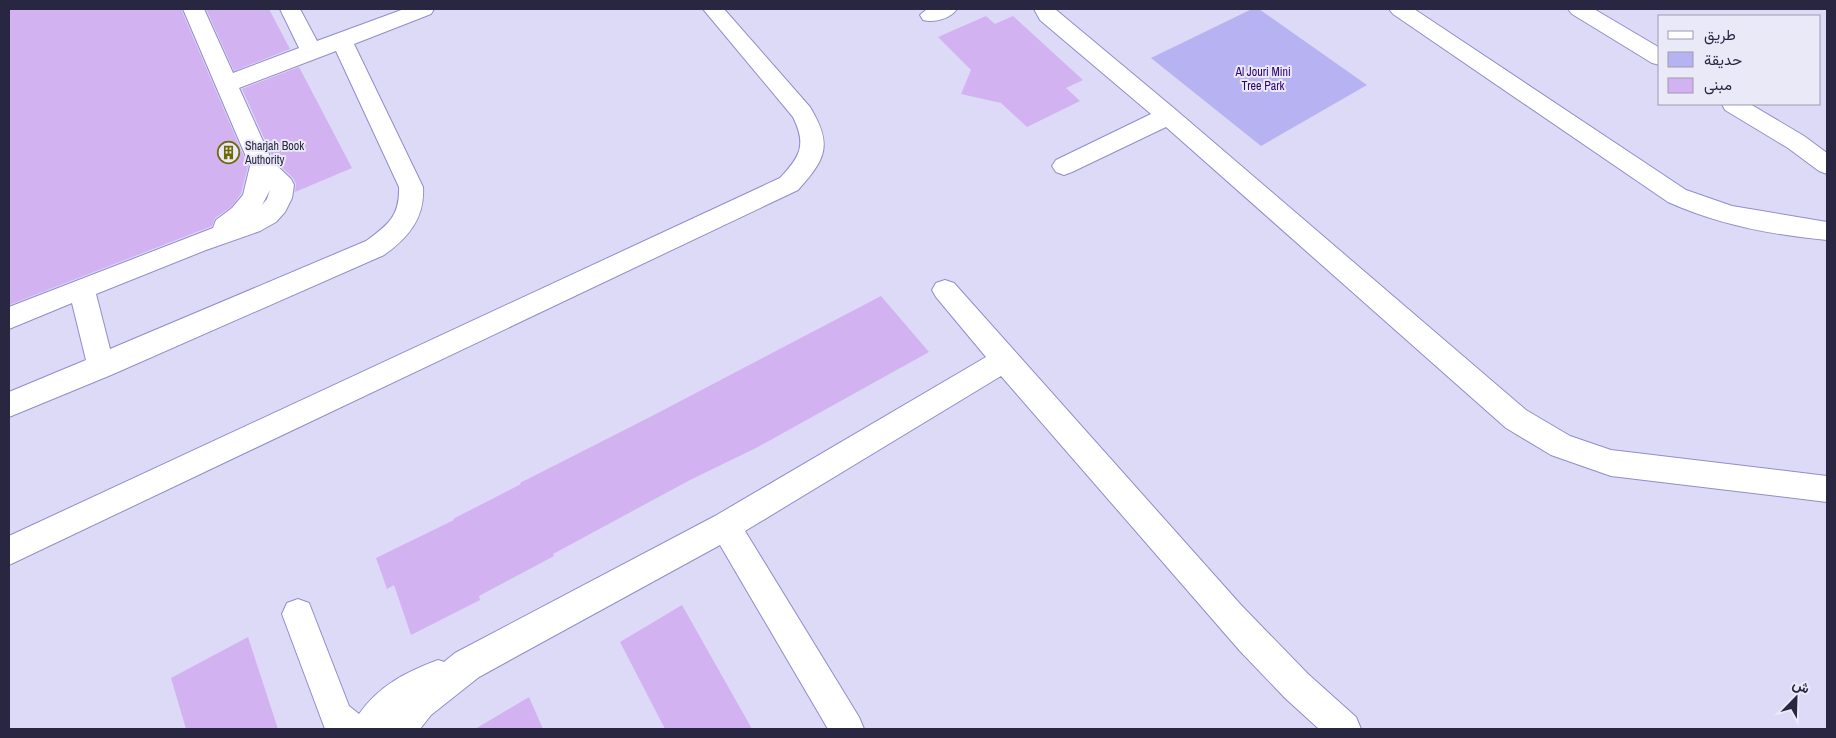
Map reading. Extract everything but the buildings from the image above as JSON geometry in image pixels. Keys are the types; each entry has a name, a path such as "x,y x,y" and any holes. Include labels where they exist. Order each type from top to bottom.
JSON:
{"street":[{"path":"9,318 210,238 256,222 277,205 282,195 282,186 262,166 194,9"},
{"path":"290,9 312,52"},
{"path":"226,84 424,9"},
{"path":"9,551 789,184 806,167 814,148 812,130 802,113 713,9"},
{"path":"1044,9 1048,15 1168,116 1516,418 1538,433 1561,446 1611,463 1827,489"},
{"path":"1400,9 1677,196 1695,205 1734,218 1827,232"},
{"path":"1580,9 1658,57"},
{"path":"9,405 375,248 402,225 411,206 411,187 342,41"},
{"path":"1735,105 1796,142 1827,165"},
{"path":"1064,166 1168,116"},
{"path":"82,288 101,367"},
{"path":"945,290 1004,360 1266,656 1313,703 1344,729"},
{"path":"369,729 380,713 396,696 417,684 467,665 726,526 1004,360"},
{"path":"726,526 847,729"},
{"path":"298,614 337,717 345,726 352,729"},
{"path":"400,729 419,703 467,665"}],"green space":[{"name":"Al Jouri Mini Tree Park","path":"1252,9 1259,9 1367,85 1261,146 1151,58"}],"place":[{"name":"Sharjah Book Authority","path":"229,153"}]}
